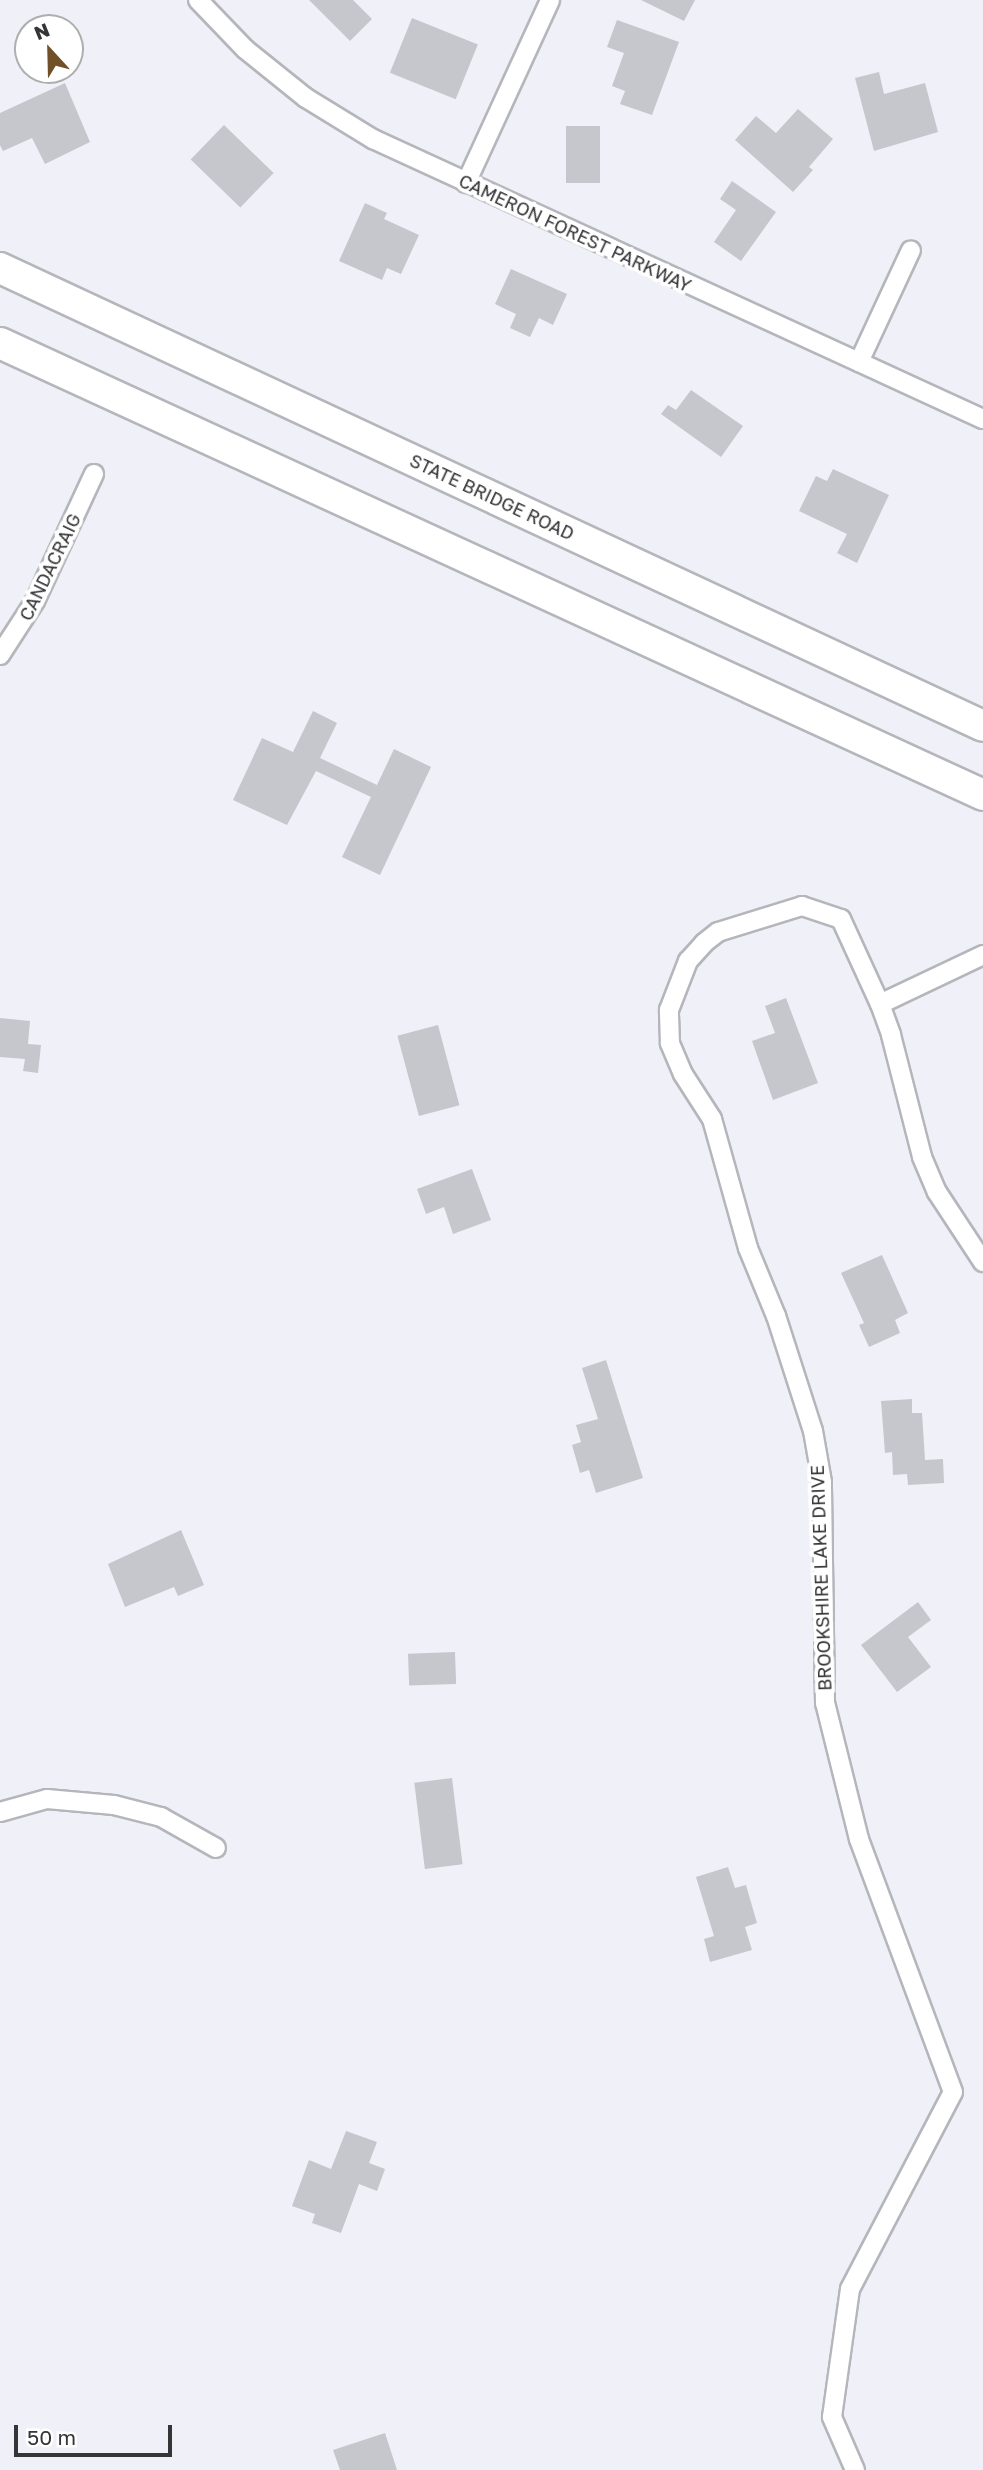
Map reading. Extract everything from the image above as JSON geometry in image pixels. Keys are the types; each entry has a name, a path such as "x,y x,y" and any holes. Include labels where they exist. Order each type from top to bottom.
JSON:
{"highway":[{"name":"STATE BRIDGE ROAD","path":"0,268 983,726"},
{"path":"0,343 983,795"},
{"path":"895,754 896,767 911,778 983,811"}],"street":[{"name":"CAMERON FOREST PARKWAY","path":"198,0 245,49 306,98 373,139 983,419"},
{"path":"466,183 550,0"},
{"path":"859,362 911,250"},
{"name":"CANDACRAIG","path":"0,656 35,601 94,474"},
{"name":"BROOKSHIRE LAKE DRIVE","path":"855,2470 832,2417 850,2289 953,2092 859,1839 825,1703 822,1482 813,1431 776,1316 748,1248 712,1119 683,1074 670,1044 669,1010 688,961 704,943 718,932 802,906 841,919 880,1004 891,1035 922,1157 937,1192 983,1262"},
{"path":"880,1004 983,956"},
{"path":"0,1812 47,1799 114,1805 161,1817 216,1848"}],"building":[{"path":"309,0 353,0 372,19 350,41"},
{"path":"641,0 695,0 684,21"},
{"path":"412,18 478,45 456,99 390,73"},
{"path":"617,20 679,42 652,115 620,104 625,91 612,86 624,53 607,47"},
{"path":"879,72 884,94 925,83 938,132 874,151 855,78"},
{"path":"65,84 90,142 45,164 32,138 3,151 0,145 0,113"},
{"path":"798,109 833,139 809,167 813,170 793,192 735,140 756,116 776,133"},
{"path":"224,125 274,173 240,207 191,160"},
{"path":"566,126 600,126 600,183 566,183"},
{"path":"732,181 776,212 741,261 714,242 736,210 720,199"},
{"path":"365,203 387,213 384,219 419,235 401,274 387,268 382,280 339,261"},
{"path":"511,269 567,294 553,325 539,318 530,337 510,328 516,314 495,304"},
{"path":"691,390 743,426 721,457 661,414 668,405 676,410"},
{"path":"833,469 889,495 857,563 837,553 847,534 799,511 816,476 827,481"},
{"path":"313,711 337,723 320,758 377,785 394,749 431,767 380,875 342,857 371,797 316,771 287,825 233,800 262,738 293,752"},
{"path":"786,998 818,1083 773,1100 752,1041 775,1033 765,1006"},
{"path":"0,1018 30,1021 28,1044 41,1045 38,1073 23,1071 25,1059 0,1057"},
{"path":"438,1025 459,1105 419,1116 397,1036"},
{"path":"472,1169 491,1220 453,1234 444,1207 426,1214 417,1189"},
{"path":"882,1255 908,1313 895,1320 900,1333 869,1347 859,1325 864,1323 841,1273"},
{"path":"606,1360 643,1478 596,1493 589,1470 580,1473 572,1445 581,1442 576,1425 598,1419 582,1368"},
{"path":"912,1399 912,1413 922,1413 925,1460 943,1459 944,1483 908,1485 907,1474 893,1475 892,1452 885,1453 881,1401"},
{"path":"181,1530 204,1585 178,1596 174,1587 125,1607 108,1564"},
{"path":"918,1602 931,1620 908,1637 931,1667 897,1692 861,1645"},
{"path":"455,1652 456,1684 409,1686 408,1654"},
{"path":"452,1778 463,1864 425,1869 414,1783"},
{"path":"728,1867 735,1888 746,1885 757,1923 745,1927 752,1950 710,1962 704,1939 714,1936 696,1877"},
{"path":"346,2131 377,2142 369,2163 385,2169 377,2191 359,2184 341,2233 312,2223 315,2214 292,2206 309,2160 331,2169"},
{"path":"385,2433 397,2470 340,2470 333,2450"}]}
